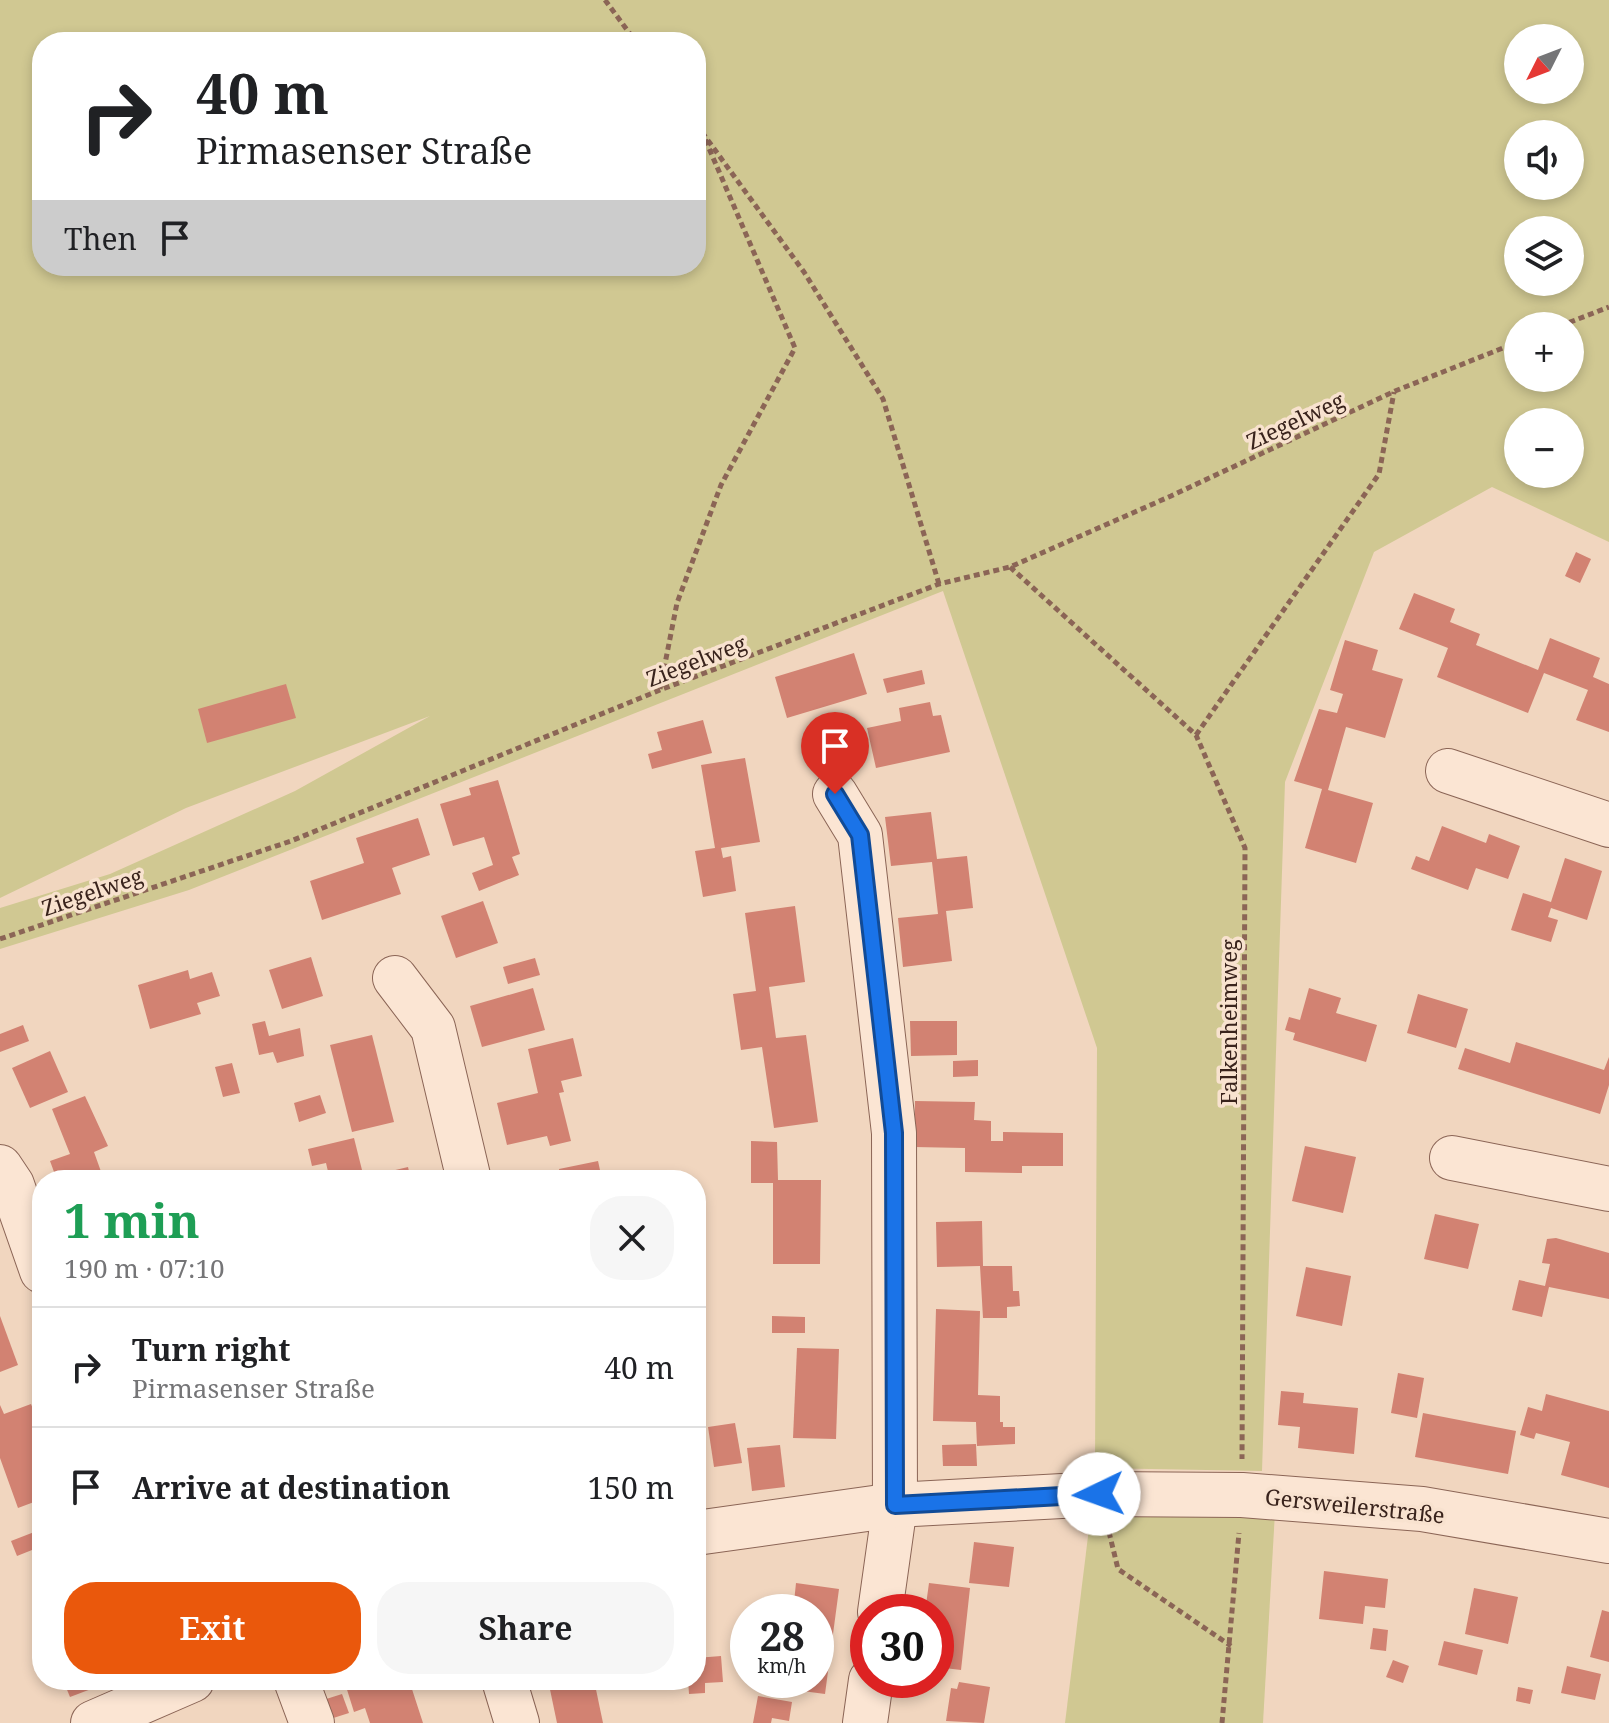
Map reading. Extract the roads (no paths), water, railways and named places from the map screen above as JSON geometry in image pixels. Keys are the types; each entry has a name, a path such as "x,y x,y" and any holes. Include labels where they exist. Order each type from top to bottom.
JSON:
{"street":[{"path":"1448,771 1609,825"},
{"path":"835,794 860,835 894,1133 895,1505 883,1594"},
{"path":"395,978 433,1028 467,1170"},
{"path":"1452,1158 1609,1189"},
{"path":"0,1167 12,1185 32,1242"},
{"name":"Gersweilerstraße","path":"706,1532 895,1505 1099,1494 1242,1495 1422,1509 1609,1541"},
{"path":"93,1723 168,1690"},
{"path":"300,1690 312,1723"},
{"path":"507,1690 517,1723"},
{"path":"865,1723 868,1698"}]}
